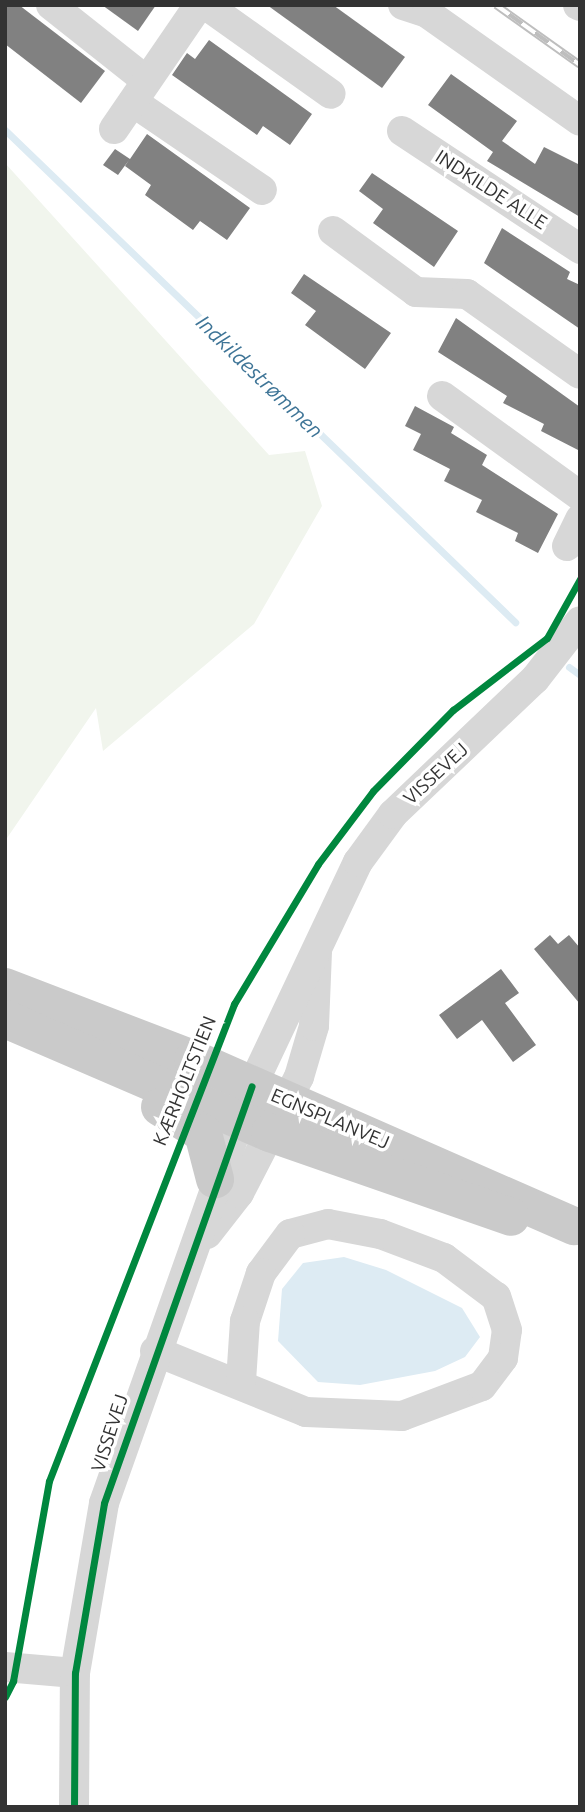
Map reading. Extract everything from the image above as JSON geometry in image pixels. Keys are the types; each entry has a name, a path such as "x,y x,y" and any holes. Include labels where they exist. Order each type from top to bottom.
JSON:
{"main road":[{"name":"EGNSPLANVEJ","path":"5,987 446,1198 577,1226"},
{"name":"EGNSPLANVEJ","path":"5,1019 44,1038 474,1179 577,1226"},
{"path":"44,1038 197,1128 211,1146 215,1179"}],"street":[{"path":"51,5 140,91 261,190"},
{"path":"114,129 199,5"},
{"path":"206,5 331,94"},
{"path":"403,5 427,13 580,121"},
{"name":"INDKILDE ALLE","path":"402,131 580,249"},
{"path":"333,231 416,292 467,294 580,374"},
{"path":"442,396 580,496"},
{"name":"VISSEVEJ","path":"74,1807 75,1673 104,1503 155,1351 198,1245 215,1179 265,1112 312,1038 318,946 358,862 393,814 535,679 580,621"},
{"name":"VISSEVEJ","path":"198,1245 239,1193 265,1112"},
{"path":"155,1351 241,1382 306,1412 402,1416 482,1386 503,1358 507,1330 496,1297 444,1258 380,1234 328,1224 290,1234 261,1273 245,1321 241,1382"},
{"path":"5,1667 75,1673"}],"shaded area":[{"path":"5,163 269,455 305,451 322,506 254,624 103,751 96,708 5,841"},
{"path":"344,1257 386,1270 462,1308 480,1337 465,1357 435,1371 360,1385 318,1382 278,1341 282,1289 303,1263"}],"building":[{"path":"5,5 19,5 105,71 81,103 5,44"},
{"path":"102,5 156,5 138,31"},
{"path":"267,5 333,5 405,57 382,88"},
{"path":"209,40 312,114 290,145 263,126 257,135 172,75 187,53 195,59"},
{"path":"451,74 517,121 502,141 535,164 544,147 580,165 580,217 487,161 493,152 428,105"},
{"path":"147,134 250,208 227,240 200,221 193,230 145,195 151,185 125,166 129,160 118,175 103,165 115,149 130,159"},
{"path":"372,173 458,231 434,267 373,223 383,209 359,191"},
{"path":"502,228 570,272 567,279 580,285 580,329 484,263"},
{"path":"304,274 391,333 365,369 305,325 316,311 291,293"},
{"path":"456,318 580,407 580,451 541,431 544,424 503,403 507,396 438,352"},
{"path":"415,406 454,427 451,433 487,455 482,465 558,514 538,553 515,541 518,533 476,512 482,500 444,481 450,469 413,450 421,434 405,426"},
{"path":"550,935 558,944 569,935 580,948 580,1004 534,949"},
{"path":"501,969 519,993 505,1003 536,1045 513,1062 482,1020 457,1039 439,1015"}],"waterway":[{"name":"Indkildestrømmen","path":"5,130 515,622"},
{"name":"Indkildestrømmen","path":"569,667 580,675"}],"railway":[{"path":"496,5 580,65"}],"cycle path":[{"name":"KÆRHOLTSTIEN","path":"5,1697 13,1681 49,1481 234,1004 318,864 373,791 453,710 547,638 580,579"},
{"path":"74,1807 75,1673 104,1503 252,1086"}]}
